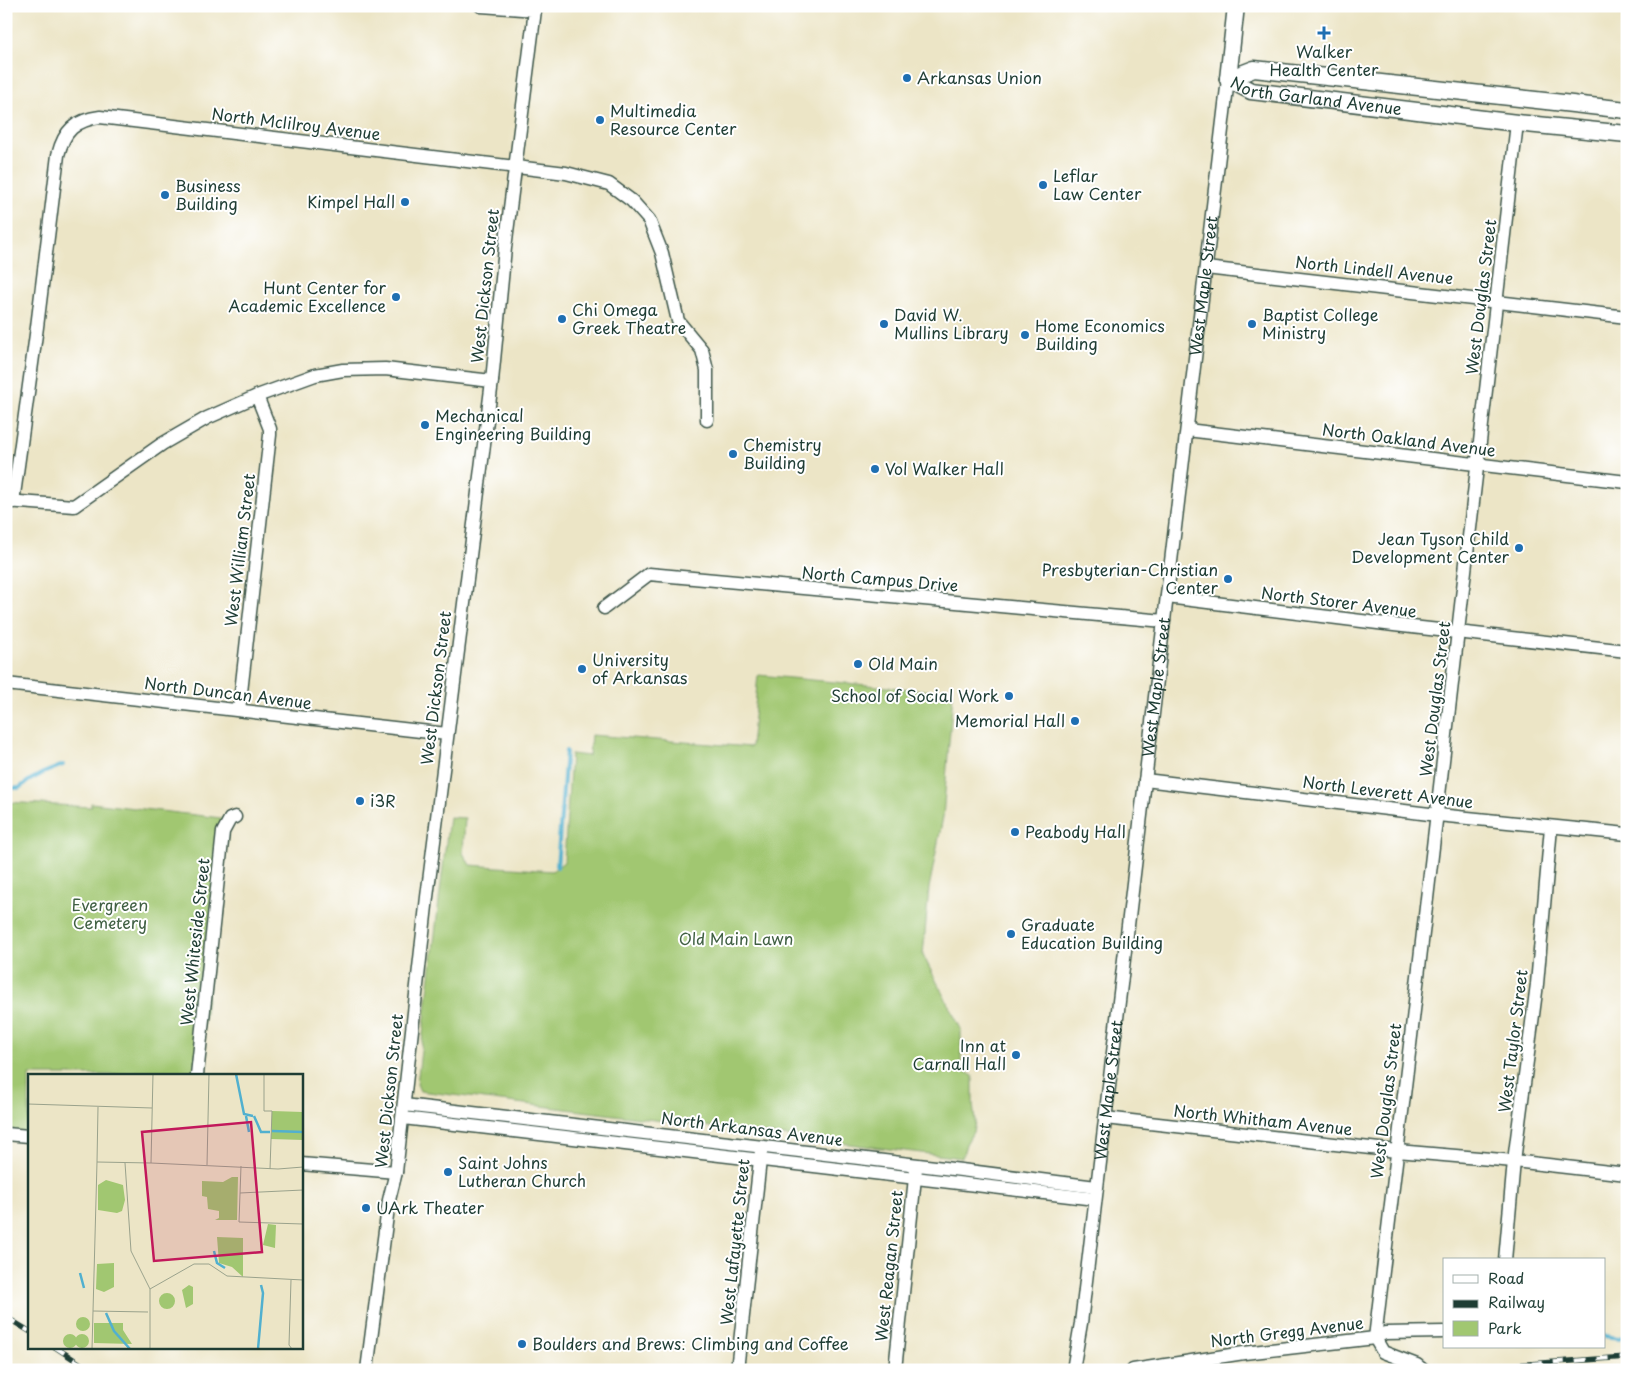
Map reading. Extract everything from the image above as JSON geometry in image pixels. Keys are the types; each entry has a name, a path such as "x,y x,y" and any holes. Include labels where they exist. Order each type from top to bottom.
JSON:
{"main road":[{"name":"West Maple Street","path":"1228,79 1236,6"},
{"name":"North Garland Avenue","path":"1228,79 1254,69 1627,110"},
{"name":"North Garland Avenue","path":"1228,79 1251,91 1517,123 1627,134"}],"street":[{"name":"West Dickson Street","path":"367,1370 389,1200 396,1172 535,10 481,6"},
{"name":"West Maple Street","path":"1073,1370 1081,1323 1228,79"},
{"name":"North McIilroy Avenue","path":"9,502 37,328 60,144 64,136 74,126 90,118 100,117 515,166 566,173 609,184 632,201 649,220 662,253 678,321 702,350 707,370 707,420"},
{"name":"West Douglas Street","path":"1375,1338 1425,908 1460,633 1517,123"},
{"name":"North Lindell Avenue","path":"1206,268 1627,317"},
{"path":"9,502 74,506 162,444 207,418 257,396 315,375 343,370 385,369 492,381"},
{"name":"West William Street","path":"239,710 270,436 270,429 257,396"},
{"name":"North Oakland Avenue","path":"1187,430 1627,482"},
{"name":"North Campus Drive","path":"604,608 649,574 1164,621"},
{"name":"North Storer Avenue","path":"1167,597 1460,633 1627,651"},
{"name":"North Duncan Avenue","path":"6,684 447,734"},
{"name":"North Leverett Avenue","path":"1145,780 1438,815 1627,834"},
{"name":"West Whiteside Street","path":"197,1074 224,832 230,819 235,817"},
{"name":"West Taylor Street","path":"1505,1258 1514,1161 1536,984 1551,827"},
{"name":"North Arkansas Avenue","path":"403,1111 1096,1193"},
{"name":"North Whitham Avenue","path":"1105,1118 1397,1151 1514,1161 1627,1174"},
{"path":"6,1134 28,1136"},
{"name":"West Lafayette Street","path":"737,1370 761,1153"},
{"path":"302,1164 396,1172"},
{"name":"West Reagan Street","path":"895,1370 915,1171"},
{"name":"North Gregg Avenue","path":"1133,1370 1244,1353 1375,1338 1385,1333 1443,1332"},
{"path":"1375,1338 1383,1352 1417,1365 1423,1370"}],"green space":[{"name":"Old Main Lawn","path":"758,675 953,693 943,817 929,888 923,955 961,1029 961,1069 973,1076 975,1122 973,1132 966,1144 962,1158 420,1091 417,1084 449,817 465,818 463,853 470,865 552,871 564,862 571,754 589,756 591,735 751,747"},
{"name":"Evergreen Cemetery","path":"6,802 91,807 91,803 230,819 197,1074 28,1074 28,1136 6,1134"}],"waterway":[{"path":"557,867 566,751"},
{"path":"6,788 19,788 43,773 63,765"},
{"path":"1606,1336 1619,1338 1627,1335"}],"railway":[{"path":"6,1317 28,1330"},
{"path":"57,1348 90,1370"},
{"path":"1444,1370 1627,1357"}],"place":[{"name":"Walker Health Center","path":"1324,33"},
{"name":"Arkansas Union","path":"907,78"},
{"name":"Multimedia Resource Center","path":"600,120"},
{"name":"Leflar Law Center","path":"1043,185"},
{"name":"Business Building","path":"165,195"},
{"name":"Kimpel Hall","path":"405,202"},
{"name":"Hunt Center for Academic Excellence","path":"396,297"},
{"name":"Chi Omega Greek Theatre","path":"562,319"},
{"name":"David W. Mullins Library","path":"884,324"},
{"name":"Baptist College Ministry","path":"1252,324"},
{"name":"Home Economics Building","path":"1025,335"},
{"name":"Mechanical Engineering Building","path":"425,425"},
{"name":"Chemistry Building","path":"733,454"},
{"name":"Vol Walker Hall","path":"875,469"},
{"name":"Jean Tyson Child Development Center","path":"1519,548"},
{"name":"Presbyterian-Christian Center","path":"1228,579"},
{"name":"Old Main","path":"858,664"},
{"name":"University of Arkansas","path":"582,669"},
{"name":"School of Social Work","path":"1009,696"},
{"name":"Memorial Hall","path":"1075,721"},
{"name":"i3R","path":"360,801"},
{"name":"Peabody Hall","path":"1015,832"},
{"name":"Graduate Education Building","path":"1011,934"},
{"name":"Inn at Carnall Hall","path":"1016,1055"},
{"name":"Saint Johns Lutheran Church","path":"448,1172"},
{"name":"UArk Theater","path":"366,1208"},
{"name":"Boulders and Brews: Climbing and Coffee","path":"522,1344"}]}
